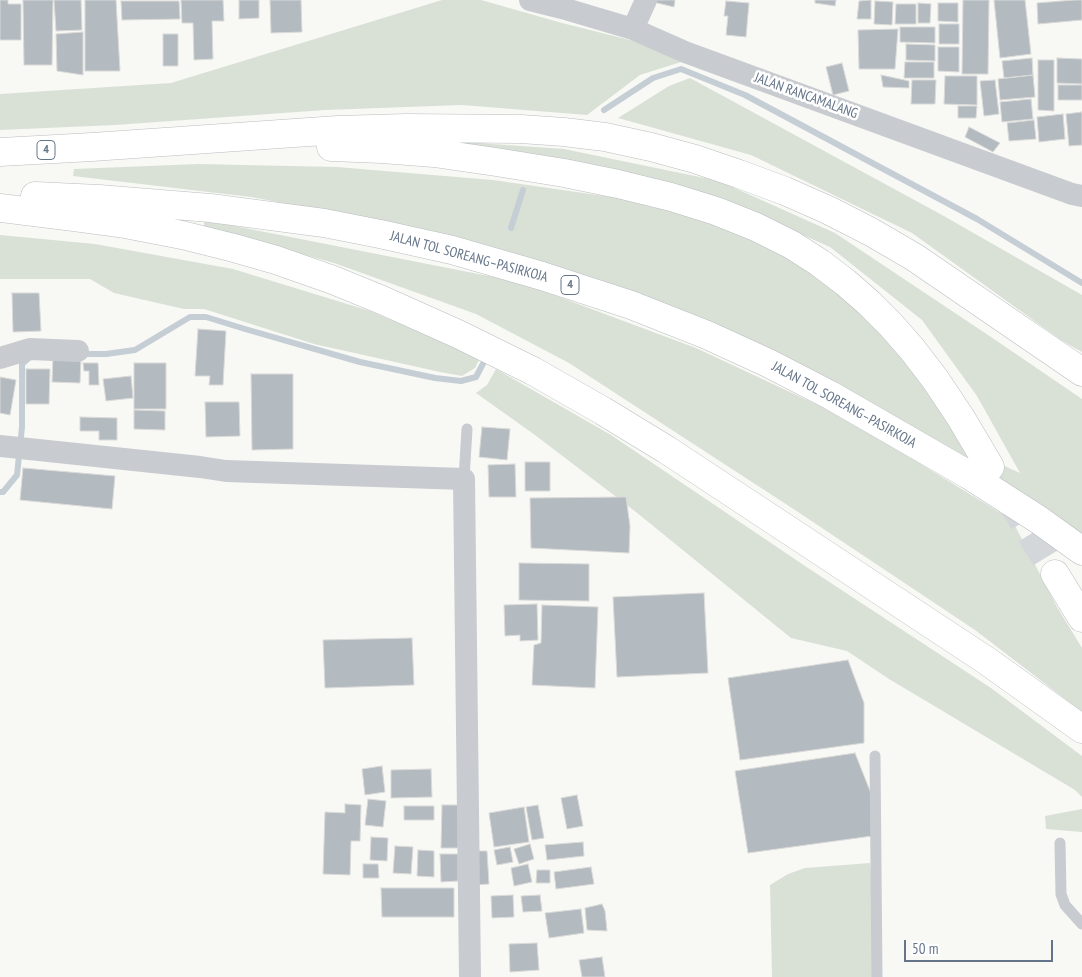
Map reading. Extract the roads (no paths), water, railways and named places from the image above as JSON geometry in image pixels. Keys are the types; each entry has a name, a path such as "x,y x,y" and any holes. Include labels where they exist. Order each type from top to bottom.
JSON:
{"highway":[{"name":"4","path":"0,152 338,130 453,128 564,132 651,147 695,159 785,191 871,232 914,257 1082,372"},
{"path":"92,147 325,146 434,154 496,162 618,184 671,197 716,212 756,227 792,245 820,263 869,303 912,349 929,372 961,418 990,467"},
{"name":"JALAN TOL SOREANG–PASIRKOJA","path":"0,196 56,196 152,202 314,222 452,250 551,279 707,335 768,363 838,400 961,470 1039,520 1082,551"},
{"path":"0,208 125,224 182,235 234,248 333,280 458,334 533,371 603,410 667,450 979,656 1082,729"},
{"path":"1055,574 1082,618"}],"street":[{"name":"JALAN RANCAMALANG","path":"530,0 634,29 685,52 1072,194 1082,196"},
{"path":"634,29 646,0"},
{"path":"0,358 30,349 78,351"},
{"path":"14,448 226,471 464,479 470,977"}],"lane":[{"path":"464,479 467,429"},
{"path":"875,756 877,977"},
{"path":"1060,843 1061,894 1065,905 1082,924"}],"waterway":[{"path":"604,110 653,78 681,69 745,95 977,219 1082,283"},
{"path":"511,228 523,190"},
{"path":"80,354 106,354 135,350 190,317 206,317 360,362 435,378 461,381 476,377 485,360"},
{"path":"0,492 3,492 17,475 22,427 22,364 29,358"}],"tunnel":[{"path":"1009,498 1055,574"}]}
